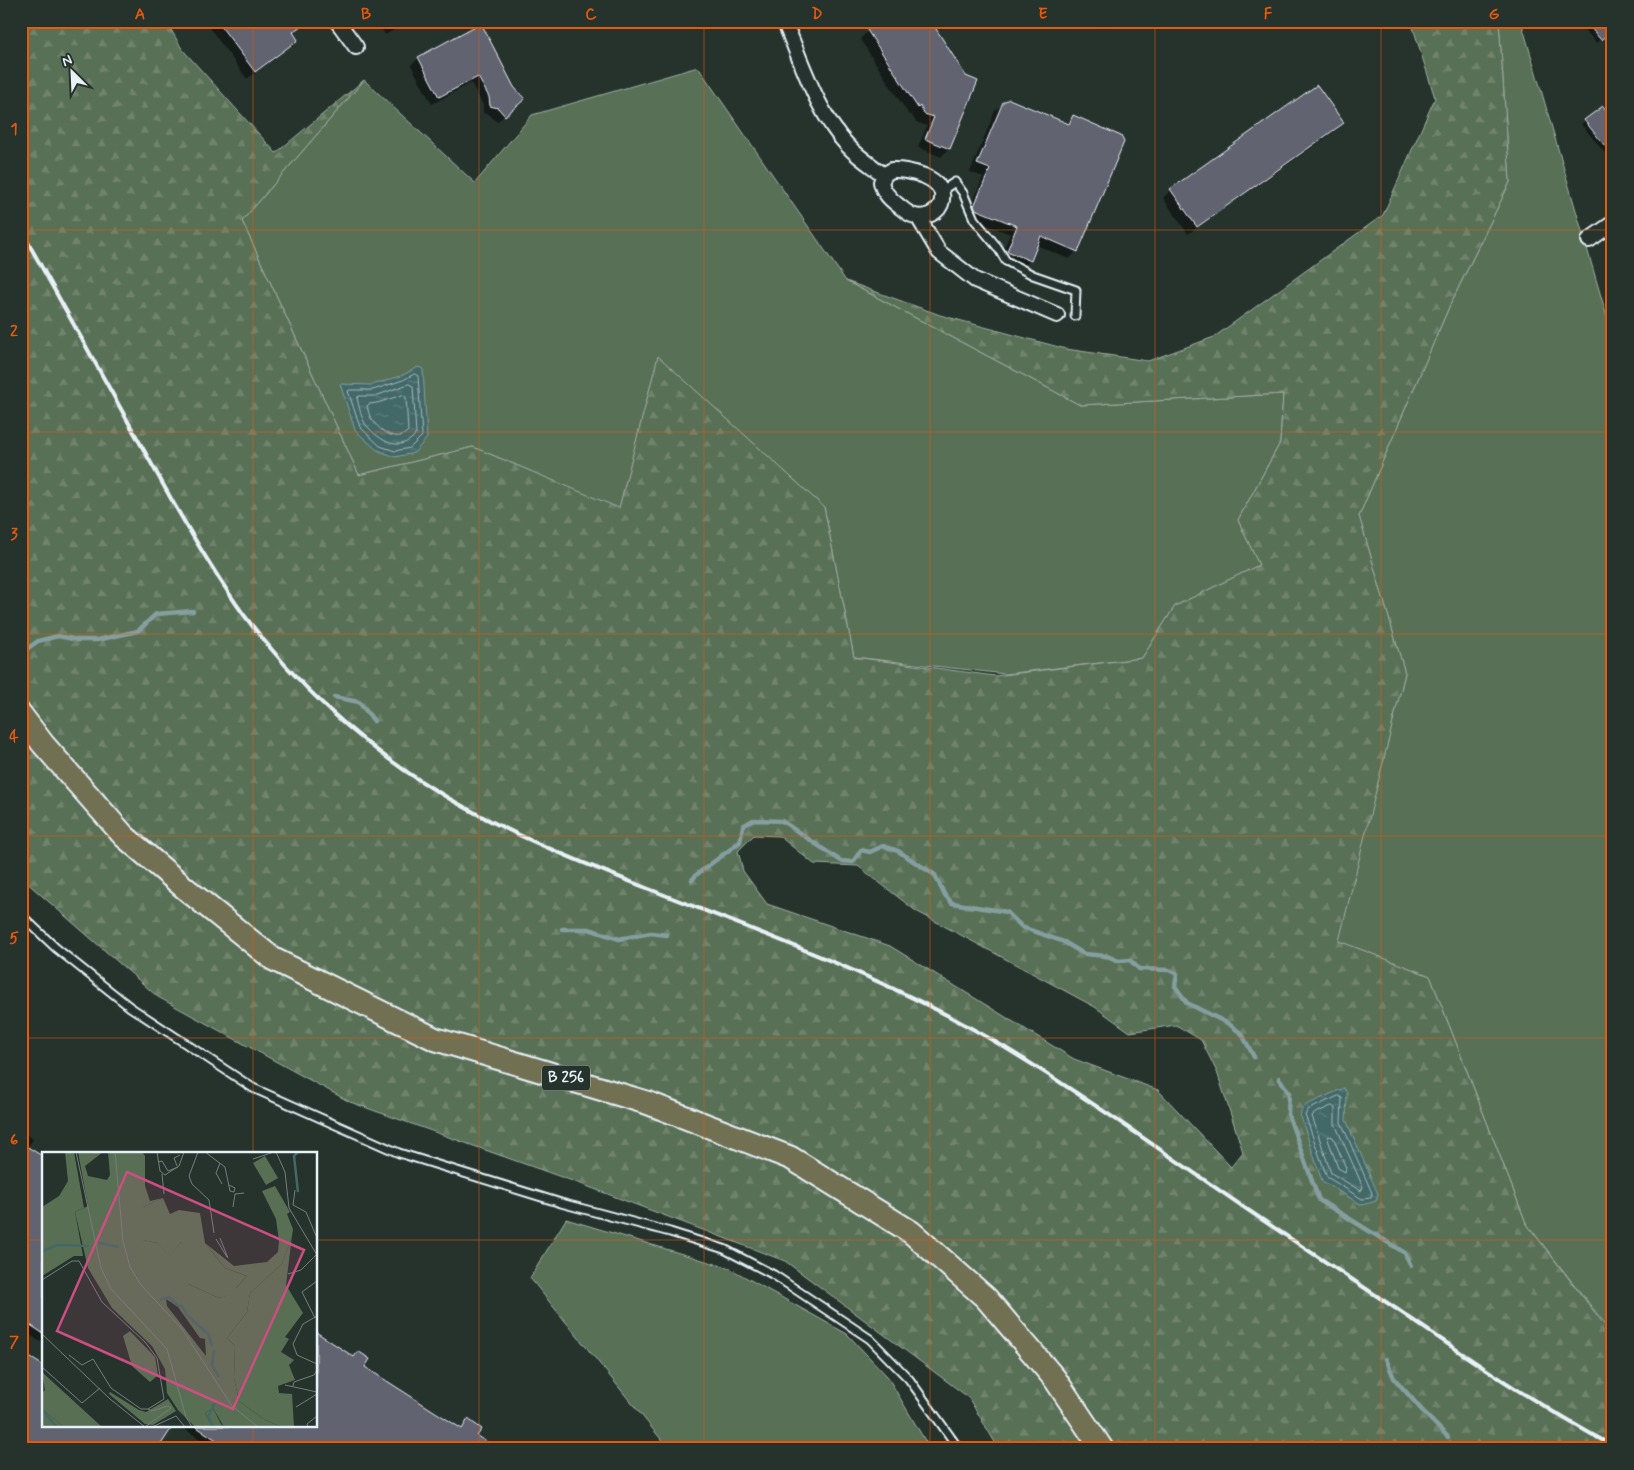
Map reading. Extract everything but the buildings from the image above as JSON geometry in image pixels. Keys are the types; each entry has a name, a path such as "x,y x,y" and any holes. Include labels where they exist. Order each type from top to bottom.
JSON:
{"main road":[{"name":"B 256","path":"21,715 43,744 124,836 273,959 435,1039 648,1103 791,1158 911,1232 986,1298 1054,1378 1102,1449"}],"street":[{"path":"336,21 356,47"},
{"path":"784,21 818,100 832,123 848,146 884,175"},
{"path":"892,170 900,170 916,172 931,179 941,191 942,200 937,210 925,217 918,217 904,210 882,190 880,182 884,175 892,170"},
{"path":"918,217 939,252 975,280 1057,316"},
{"path":"1589,240 1613,223"}],"lane":[{"path":"941,191 955,182 963,193 974,219 998,248 1006,261 1033,275 1076,290 1075,316"},
{"path":"21,915 56,948 130,1007 254,1088 399,1153 561,1202 670,1232 724,1250 774,1276 870,1339 909,1379 959,1449"}],"green space":[{"path":"21,21 166,21 182,49 276,153 364,80 242,221 359,475 473,447 619,508 658,356 824,507 854,657 995,676 1142,658 1175,606 1259,565 1238,520 1280,443 1283,394 1080,405 846,281 940,315 1066,349 1148,361 1214,337 1383,215 1435,98 1411,21 1499,21 1510,182 1449,307 1359,516 1405,673 1339,941 1430,976 1526,1223 1613,1336 1613,1449 999,1449 968,1397 785,1261 581,1184 350,1102 158,997 21,878","holes":["754,835 779,836 814,864 858,866 916,911 1095,1007 1130,1032 1176,1025 1201,1040 1217,1072 1243,1152 1231,1167 1158,1090 1074,1059 890,946 767,904 743,871 738,851"]},
{"path":"1499,21 1521,21 1613,333 1613,1334 1526,1223 1430,976 1338,941 1405,673 1359,516 1449,307 1510,182"},
{"path":"698,67 846,281 1080,405 1283,394 1280,443 1238,520 1259,565 1175,606 1142,658 1005,674 854,657 824,507 658,357 619,509 473,447 359,475 242,221 364,80 475,183 532,115"},
{"path":"566,1219 729,1268 847,1334 887,1376 930,1449 669,1449 530,1278"}],"water":[{"path":"418,367 423,369 427,438 414,453 395,457 377,450 355,430 340,384 372,385 401,376"},
{"path":"1344,1088 1347,1093 1346,1120 1378,1194 1376,1201 1362,1205 1322,1181 1300,1114 1304,1106"}],"waterway":[{"path":"24,651 38,641 58,636 78,640 97,640 138,631 156,614 193,611"},
{"path":"334,697 359,702 374,721"},
{"path":"692,880 740,842 743,826 753,820 782,821 841,861 853,862 861,850 870,852 883,846 898,851 935,875 944,894 952,903 1007,912 1022,927 1064,942 1084,954 1107,956 1119,961 1130,960 1139,969 1169,970 1177,974 1175,986 1187,1003 1229,1024 1242,1034 1254,1057"},
{"path":"562,929 589,929 619,939 651,933 667,935"},
{"path":"1279,1078 1289,1093 1288,1114 1319,1200 1405,1253 1411,1266"},
{"path":"1386,1359 1394,1378 1448,1437"}],"railway":[{"path":"21,230 174,504 234,601 263,640 306,687 329,710 378,751 455,802 534,842 873,979 917,1000 1004,1047 1095,1105 1264,1221 1504,1381 1558,1415 1613,1446"}]}
